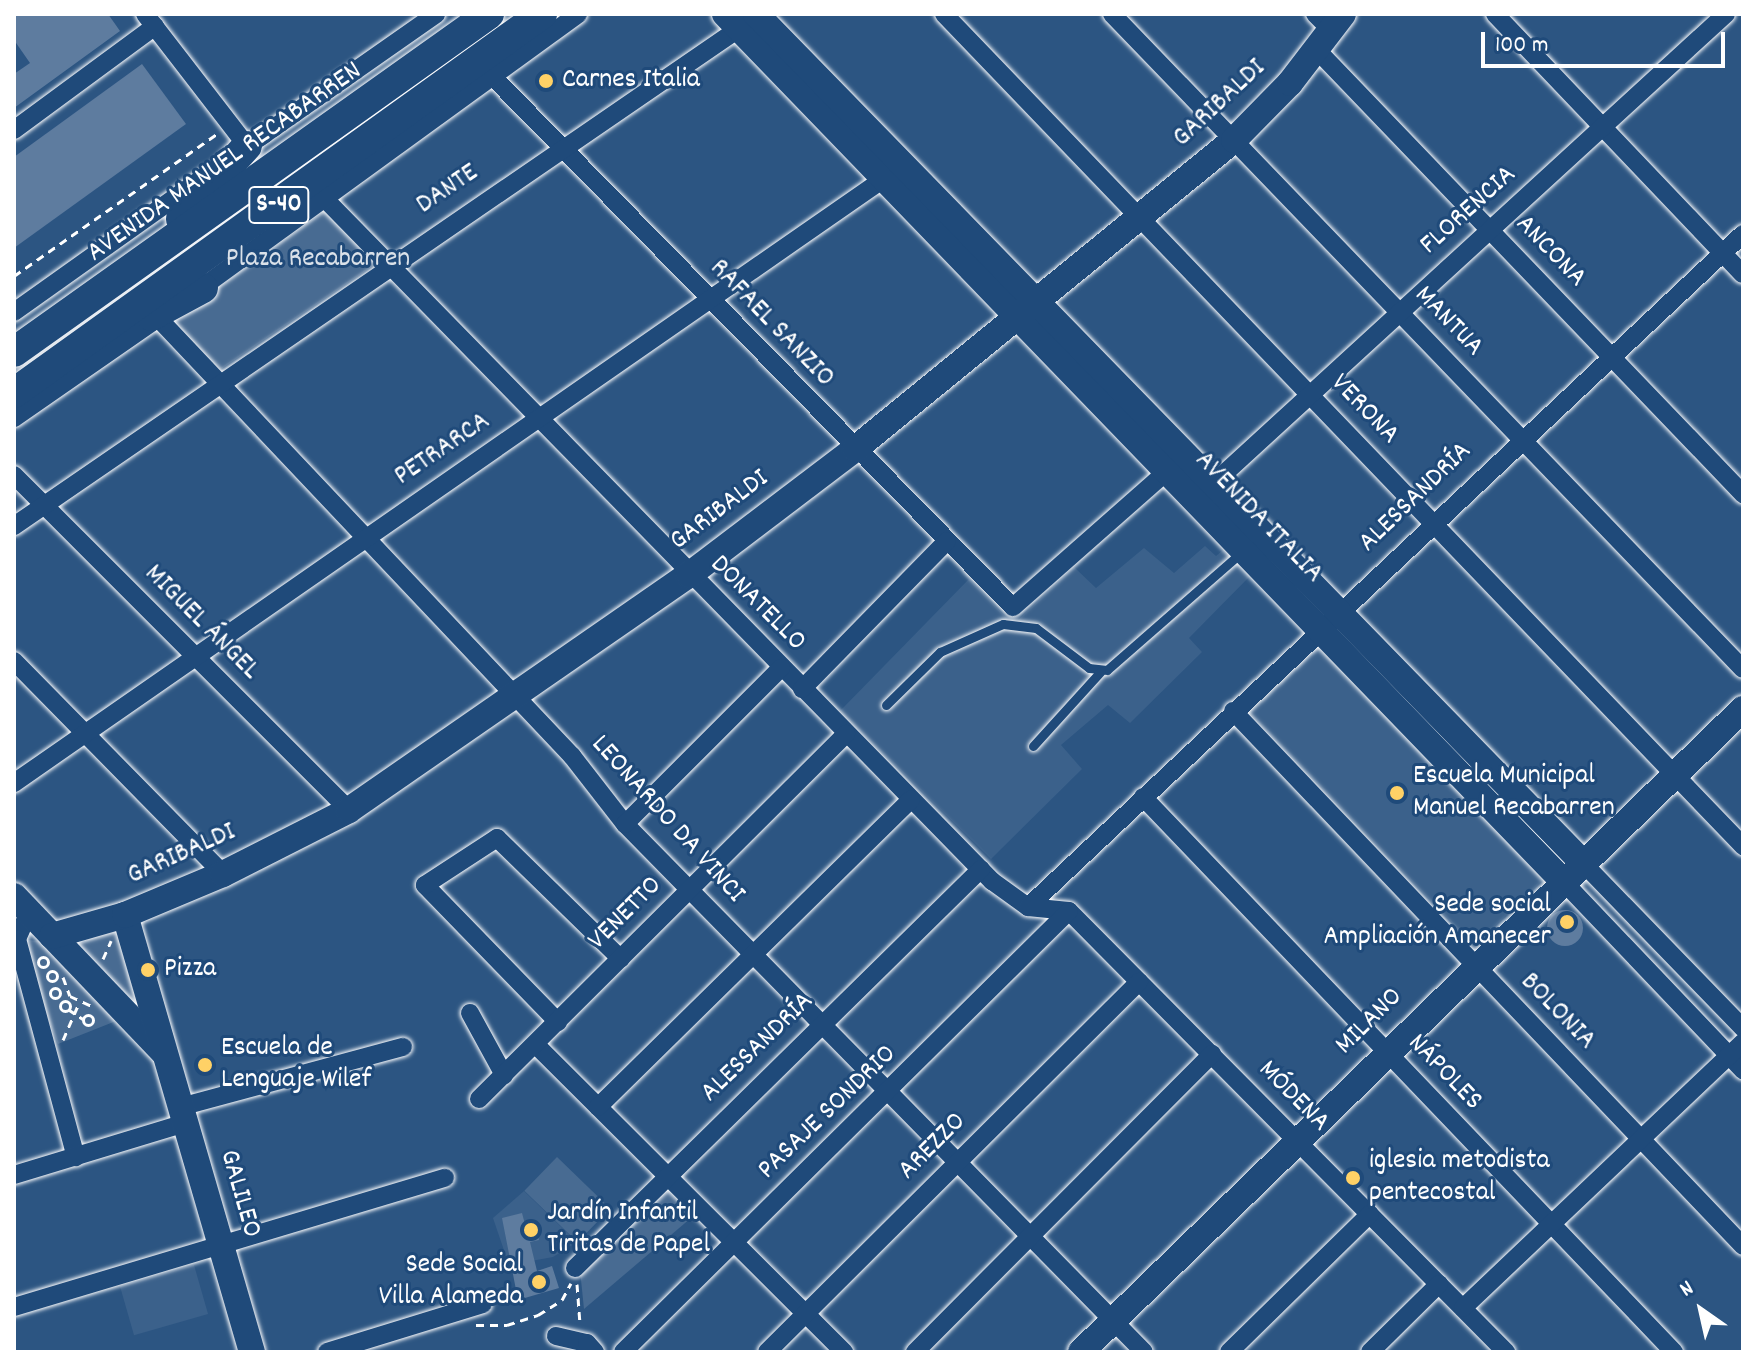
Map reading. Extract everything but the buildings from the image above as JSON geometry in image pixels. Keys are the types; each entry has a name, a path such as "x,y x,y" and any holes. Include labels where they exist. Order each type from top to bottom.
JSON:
{"main road":[{"name":"AVENIDA MANUEL RECABARREN","path":"14,352 489,14"},
{"name":"S-40","path":"24,386 542,14"},
{"path":"145,259 238,136"},
{"path":"24,386 203,288"}],"street":[{"name":"AVENIDA MANUEL RECABARREN","path":"14,312 238,136 436,14"},
{"path":"14,418 326,200 578,14"},
{"name":"VERONA","path":"944,14 1743,846"},
{"name":"MANTUA","path":"1112,14 1743,669"},
{"path":"1495,14 1743,274"},
{"name":"FLORENCIA","path":"1215,482 1726,14"},
{"path":"1737,14 1743,20"},
{"name":"DANTE","path":"14,526 747,17"},
{"name":"AVENIDA ITALIA","path":"747,17 903,164 1215,482 1330,619 1561,879 1743,1070"},
{"name":"AVENIDA ITALIA","path":"747,17 883,180 1016,319 1245,550 1330,619 1581,861 1743,1028"},
{"path":"14,130 150,20 238,136"},
{"name":"GARIBALDI","path":"50,950 119,926 349,810 689,575 855,449 1234,140 1326,27"},
{"name":"ANCONA","path":"1326,27 1490,230 1743,494"},
{"name":"RAFAEL SANZIO","path":"493,77 559,149 1013,607 1167,471"},
{"name":"PETRARCA","path":"14,783 363,537 537,421 707,297 903,164"},
{"path":"326,200 387,265"},
{"name":"ALESSANDRÍA","path":"1028,907 1609,353 1743,234"},
{"name":"DONATELLO","path":"387,265 846,734 981,869 1028,907"},
{"name":"LEONARDO DA VINCI","path":"158,318 217,384 516,697 625,824 1144,1352"},
{"name":"MIGUEL ÁNGEL","path":"14,475 349,810"},
{"path":"802,689 947,541"},
{"path":"14,661 223,874"},
{"path":"625,824 781,668"},
{"name":"MILANO","path":"1081,1352 1561,879 1743,709"},
{"name":"BOLONIA","path":"1233,711 1743,1246"},
{"name":"VENETTO","path":"479,1099 846,734"},
{"name":"NÁPOLES","path":"1143,797 1674,1352"},
{"path":"598,1107 911,799"},
{"path":"558,1022 425,885 497,838 621,959"},
{"name":"ALESSANDRÍA","path":"575,1268 981,869"},
{"path":"22,904 17,939 76,1157"},
{"name":"GALILEO","path":"22,904 50,950 165,1055"},
{"path":"1028,907 1069,911"},
{"name":"MÓDENA","path":"1069,911 1506,1352"},
{"name":"PASAJE SONDRIO","path":"623,1352 889,1093 1069,911"},
{"name":"GALILEO","path":"119,926 165,1055 252,1352"},
{"name":"AREZZO","path":"767,1352 1139,982"},
{"path":"470,1013 504,1075"},
{"path":"1463,1308 1743,1042"},
{"path":"536,1045 844,1352"},
{"path":"14,1175 76,1157 183,1115 403,1047"},
{"path":"915,1352 1212,1054"},
{"path":"14,1307 220,1242 445,1178"},
{"path":"1229,1352 1370,1214"},
{"path":"1370,1352 1439,1284"},
{"path":"327,1352 483,1304"},
{"path":"556,1336 575,1340 595,1352"}],"lane":[{"path":"1033,746 1101,671 1245,550"},
{"path":"886,705 940,652 1003,624 1048,634 1101,671"}],"path":[{"path":"14,276 238,136"},
{"path":"103,959 119,926"},
{"path":"31,963 37,978"},
{"path":"59,990 65,987"},
{"path":"42,993 47,1008"},
{"path":"57,1038 59,1047 79,1003"},
{"path":"68,1009 73,1016 83,1019"},
{"path":"464,1310 484,1328 523,1321 562,1300 575,1268"},
{"path":"575,1268 581,1319 575,1340"}],"shaded area":[{"path":"1205,546 1216,556 1228,546 1254,572 1189,638 1202,652 1130,723 1108,705 1061,745 1082,769 991,859 840,711 969,579 1013,625 1074,567 1096,588 1144,548 1174,573"},
{"name":"Escuela Municipal Manuel Recabarren","path":"1322,641 1548,875 1474,946 1249,712"},
{"name":"Jardín Infantil Tiritas de Papel","path":"524,1191 577,1242 553,1257 509,1265 493,1218"},
{"path":"194,1265 208,1314 134,1335 120,1286"}],"green space":[{"name":"Plaza Recabarren","path":"325,211 377,263 218,371 172,321"},
{"path":"108,930 117,935 147,1020 76,946"},
{"path":"26,940 40,941 121,1019 58,1044 22,949"},
{"path":"557,1157 610,1208 578,1242 524,1191"},
{"path":"668,1183 698,1212 584,1309 580,1270"}],"place":[{"name":"Carnes Italia","path":"546,81"},
{"name":"Escuela Municipal Manuel Recabarren","path":"1397,793"},
{"name":"Sede social Ampliación Amanecer","path":"1567,922"},
{"name":"Pizza","path":"148,970"},
{"name":"Escuela de Lenguaje Wilef","path":"205,1065"},
{"name":"iglesia metodista pentecostal","path":"1353,1178"},
{"name":"Jardín Infantil Tiritas de Papel","path":"531,1230"},
{"name":"Sede Social Villa Alameda","path":"539,1282"}]}
